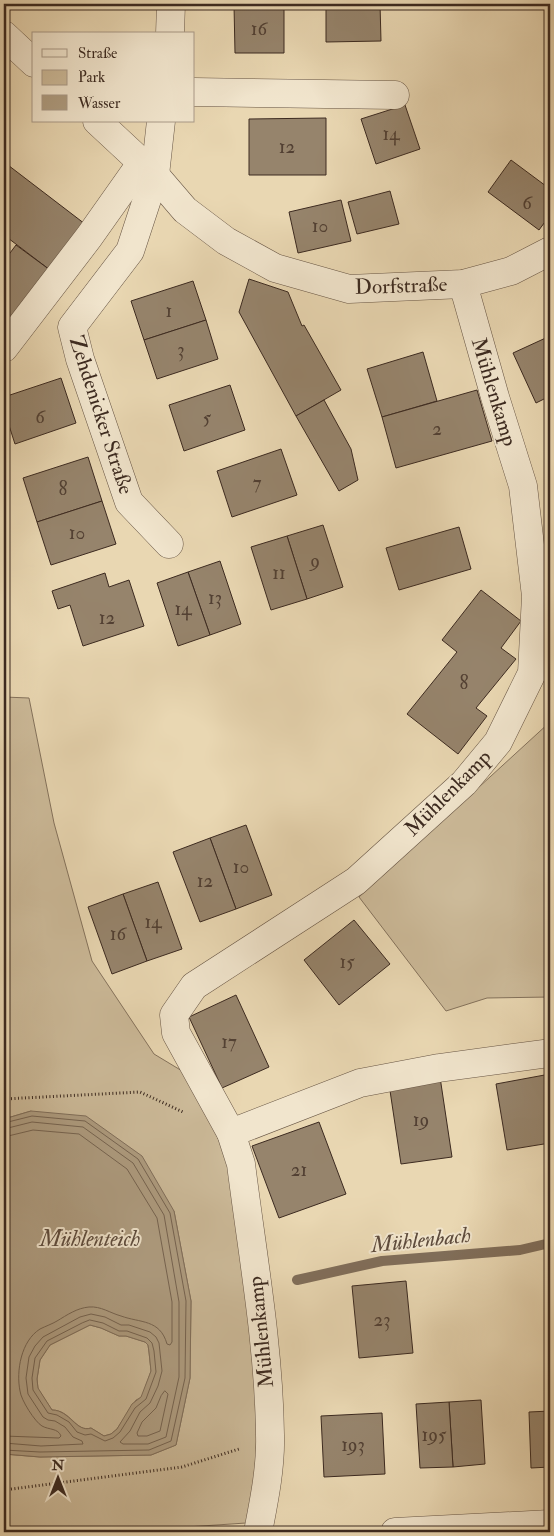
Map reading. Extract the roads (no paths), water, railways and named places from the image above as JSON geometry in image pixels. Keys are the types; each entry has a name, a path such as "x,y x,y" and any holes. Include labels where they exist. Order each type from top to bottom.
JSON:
{"street":[{"path":"170,32 171,4"},
{"path":"4,36 32,61"},
{"path":"195,92 395,95"},
{"name":"Dorfstraße","path":"98,122 148,169 185,210 226,241 275,268 349,289 463,284 511,271 550,251"},
{"path":"4,348 88,236 148,169 161,122"},
{"name":"Zehdenicker Straße","path":"148,169 130,252 72,327 80,359 129,502 169,544"},
{"name":"Mühlenkamp","path":"258,1532 265,1496 270,1436 266,1362 242,1174 231,1133 176,1033 174,1015 194,986 356,881 464,783 498,742 532,673 536,596 523,486 494,397 463,284"},
{"path":"231,1133 360,1083 439,1068 550,1053"},
{"path":"397,1532 550,1524"}],"water":[{"name":"Mühlenteich","path":"31,1111 86,1116 142,1156 174,1211 191,1301 190,1378 176,1445 151,1455 40,1457 4,1454 4,1119","holes":["90,1325 119,1336 126,1336 145,1342 148,1345 151,1371 141,1397 132,1404 117,1429 111,1434 104,1436 91,1428 81,1427 64,1414 52,1410 38,1388 37,1379 40,1360 50,1345"]}],"waterway":[{"name":"Mühlenbach","path":"297,1280 382,1261 520,1250 550,1243"}]}
